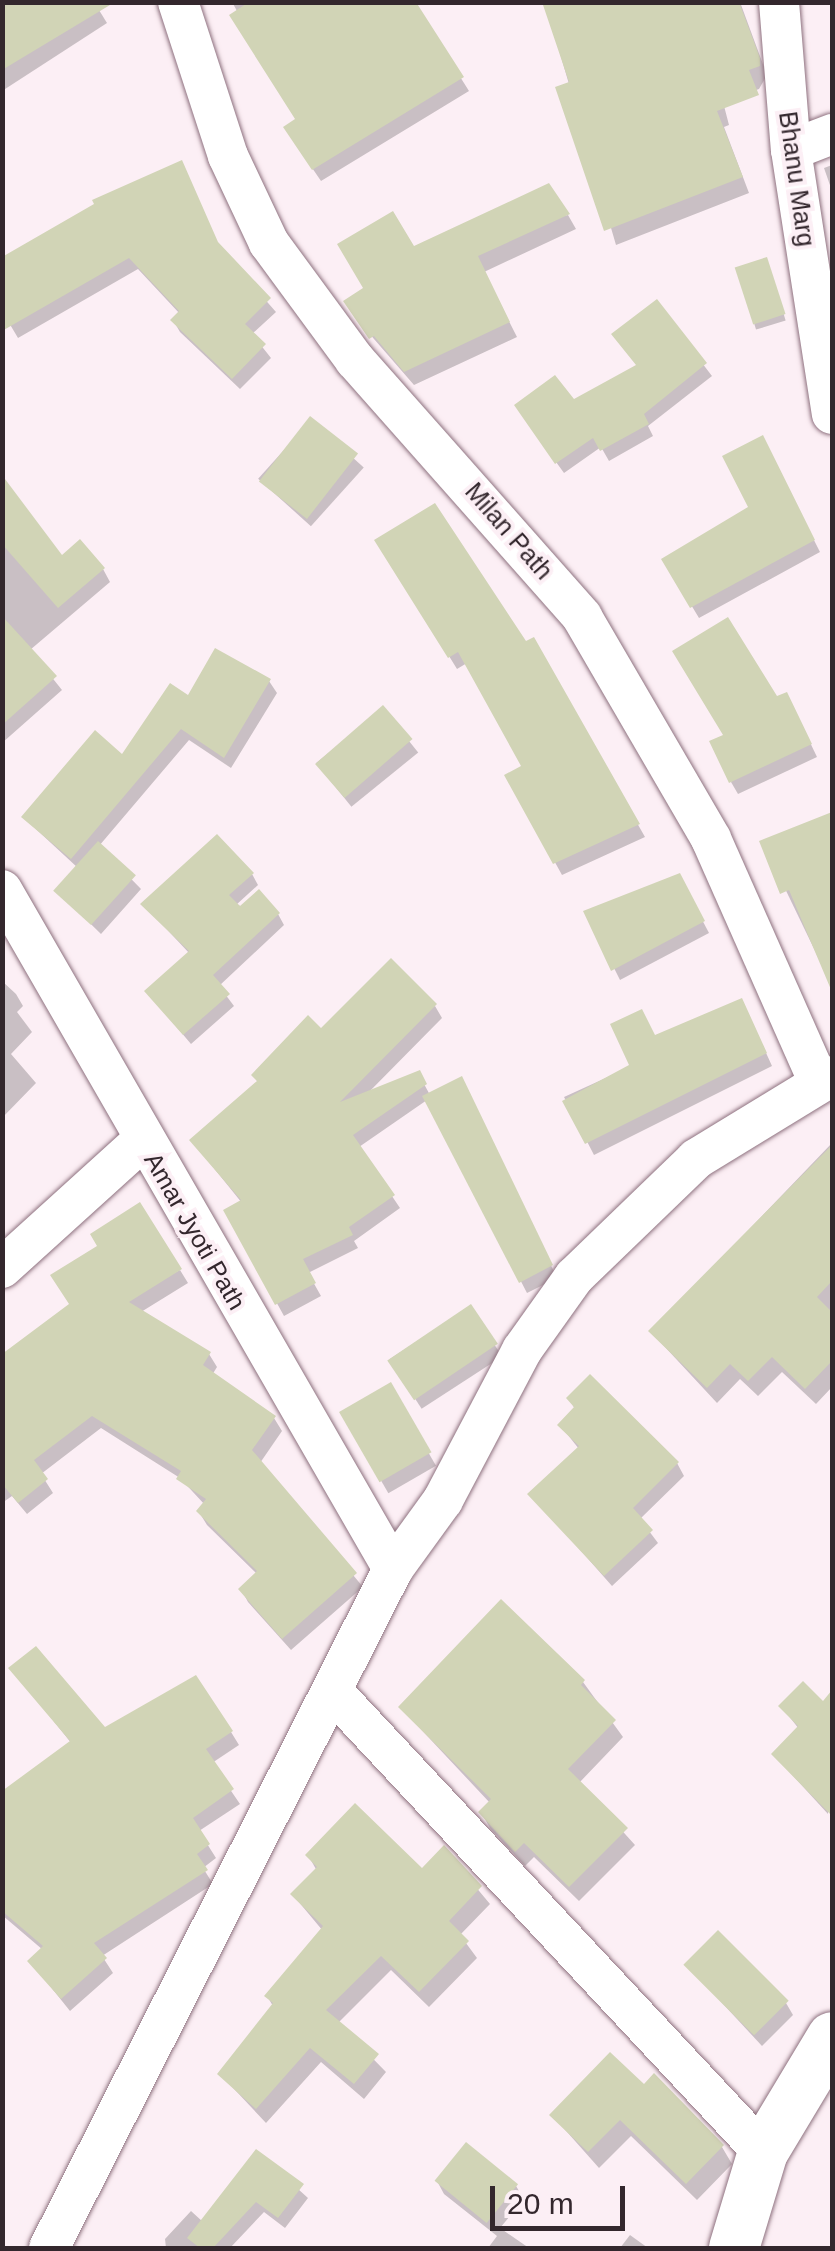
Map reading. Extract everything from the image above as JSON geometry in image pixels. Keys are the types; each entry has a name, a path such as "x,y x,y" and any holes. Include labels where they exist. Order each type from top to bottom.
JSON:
{"street":[{"name":"Milan Path","path":"178,2 228,156 269,243 355,360 582,617 711,839 825,1078"},
{"name":"Bhanu Marg","path":"778,2 791,150 832,414"},
{"path":"791,150 832,134"},
{"name":"Amar Jyoti Path","path":"2,890 392,1569"},
{"path":"49,2248 392,1569 443,1500 522,1350 574,1276 696,1159 825,1078"},
{"path":"2,1268 143,1140"},
{"path":"333,1692 763,2152"},
{"path":"734,2248 763,2152 832,2036"}],"building":[{"path":"2,2 115,2 2,70"},
{"path":"249,2 416,2 464,77 312,170 283,127 295,119 229,15"},
{"path":"542,2 739,2 760,58 760,66 749,70 759,95 717,111 743,177 604,231 555,87 569,82"},
{"path":"182,160 218,242 271,298 245,324 266,344 232,379 170,320 179,311 129,258 2,331 2,257 94,204 92,200"},
{"path":"549,183 570,214 478,256 510,322 404,372 374,336 369,339 343,301 363,288 337,244 393,211 414,246"},
{"path":"767,257 786,314 753,325 735,268"},
{"path":"657,299 707,363 644,414 649,424 600,451 593,438 555,464 514,405 555,375 574,399 636,365 611,334"},
{"path":"310,416 358,454 307,519 259,481"},
{"path":"763,435 815,540 690,608 661,559 748,507 722,456"},
{"path":"2,475 62,555 80,539 105,568 58,608 2,544"},
{"path":"435,503 526,641 534,637 640,824 553,864 504,775 521,766 458,652 448,658 374,540"},
{"path":"2,616 57,676 2,725"},
{"path":"728,617 777,696 787,692 812,744 729,783 709,741 723,735 672,651"},
{"path":"215,648 271,679 224,758 181,729 71,859 21,817 95,730 122,754 170,683 188,695"},
{"path":"383,705 413,739 345,798 315,764"},
{"path":"832,812 832,992 789,890 780,894 759,841"},
{"path":"217,834 254,873 229,895 240,906 259,889 280,913 213,975 230,994 183,1035 144,991 189,951 140,904"},
{"path":"98,841 136,875 91,925 53,891"},
{"path":"680,873 705,921 611,971 583,911"},
{"path":"391,958 437,1004 340,1102 420,1070 427,1084 353,1135 395,1195 349,1227 353,1235 303,1259 316,1283 275,1305 223,1210 241,1200 189,1140 257,1081 251,1075 308,1015 321,1028"},
{"path":"742,998 767,1053 585,1144 562,1101 629,1065 610,1024 642,1009 655,1035"},
{"path":"462,1076 553,1265 519,1283 422,1096"},
{"path":"832,1145 832,1281 817,1297 832,1312 832,1361 805,1389 772,1357 748,1381 730,1364 707,1388 648,1331"},
{"path":"140,1202 182,1269 129,1302 211,1352 203,1365 276,1416 252,1450 357,1573 282,1639 238,1589 257,1571 196,1511 206,1499 176,1479 181,1471 92,1416 34,1460 48,1479 18,1503 2,1484 2,1354 69,1304 50,1275 97,1246 90,1234"},
{"path":"471,1304 498,1344 414,1400 387,1360"},
{"path":"590,1374 679,1462 633,1508 653,1530 604,1576 527,1494 579,1446 557,1425 574,1407 566,1398"},
{"path":"391,1382 432,1452 380,1482 339,1412"},
{"path":"501,1599 585,1680 581,1685 616,1720 568,1769 628,1828 569,1887 524,1843 515,1852 478,1812 491,1799 398,1707"},
{"path":"36,1646 105,1727 196,1675 233,1731 206,1749 234,1789 193,1818 210,1844 197,1854 208,1870 94,1943 107,1958 61,1999 27,1961 43,1946 2,1911 2,1791 70,1741 8,1668"},
{"path":"803,1681 823,1701 832,1690 832,1816 771,1754 798,1726 778,1706"},
{"path":"355,1803 422,1868 444,1845 482,1886 449,1921 469,1941 419,1992 381,1956 326,2010 379,2054 354,2084 310,2048 256,2109 217,2074 273,2003 264,1996 323,1926 290,1894 317,1867 305,1855"},
{"path":"718,1930 789,2001 754,2035 683,1965"},
{"path":"610,2052 644,2084 654,2073 724,2145 686,2184 620,2120 588,2152 549,2115"},
{"path":"466,2142 518,2184 487,2223 435,2181"},
{"path":"256,2149 304,2184 278,2218 256,2202 213,2248 200,2248 187,2238"}]}
